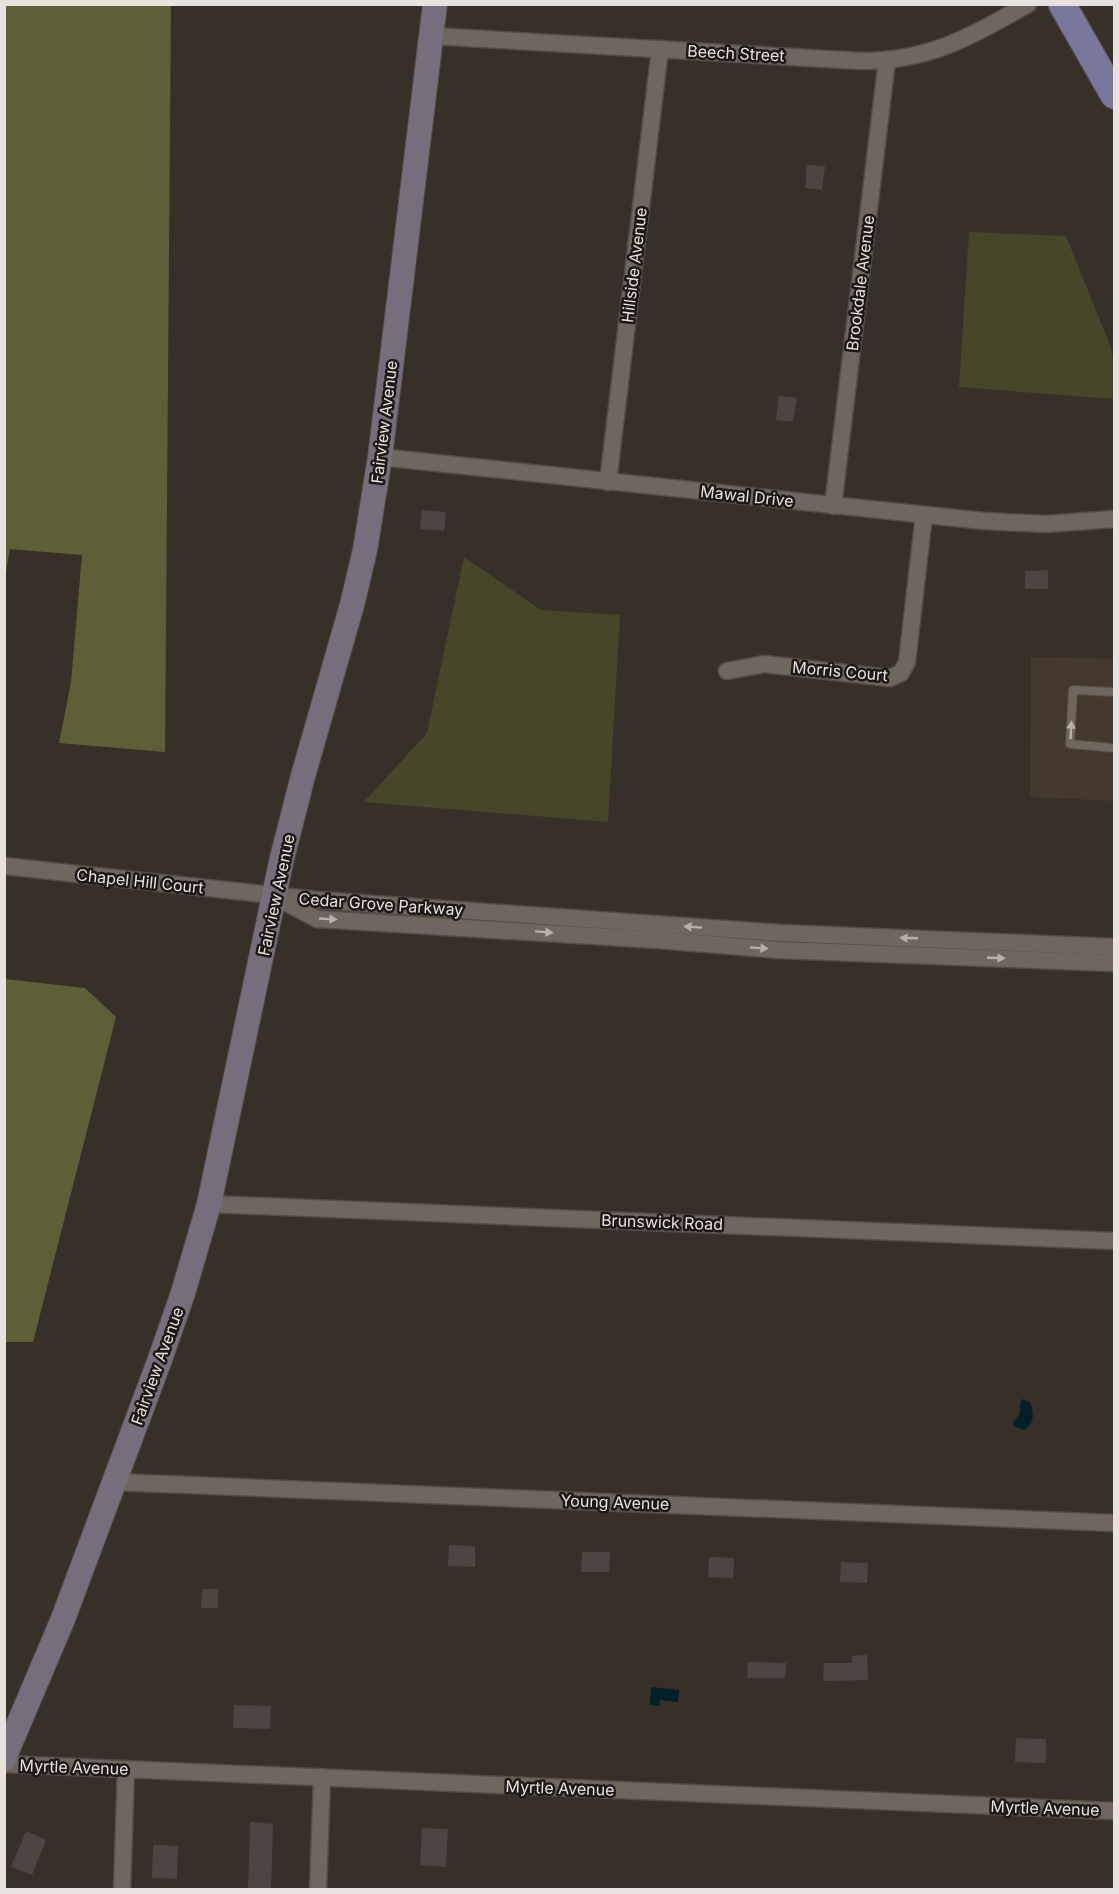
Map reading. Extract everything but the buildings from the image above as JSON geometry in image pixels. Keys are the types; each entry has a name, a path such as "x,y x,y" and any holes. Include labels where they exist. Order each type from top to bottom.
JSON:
{"main road":[{"name":"Fairview Avenue","path":"4,1758 63,1618 115,1482 183,1293 209,1204 282,858 365,550 380,457 435,4"},
{"path":"1062,4 1114,95"}],"street":[{"name":"Beech Street","path":"432,36 861,61 887,60 909,58 952,45 1028,4"},
{"name":"Hillside Avenue","path":"608,482 660,49"},
{"name":"Brookdale Avenue","path":"832,506 887,60"},
{"name":"Mawal Drive","path":"380,457 832,506 1015,523 1114,519"},
{"name":"Morris Court","path":"727,671 764,664 890,678 901,673 907,662 924,515"},
{"name":"Chapel Hill Court","path":"4,866 275,896"},
{"name":"Cedar Grove Parkway","path":"275,896 511,922 729,938 953,948 1114,963"},
{"name":"Cedar Grove Parkway","path":"953,948 1114,947"},
{"name":"Brunswick Road","path":"209,1204 1114,1241"},
{"name":"Young Avenue","path":"115,1482 1114,1523"},
{"name":"Myrtle Avenue","path":"4,1764 1114,1811"},
{"path":"122,1890 126,1769"},
{"path":"318,1890 322,1777"}],"lane":[{"path":"1114,692 1073,690 1070,744 1114,748"}],"shaded area":[{"path":"1031,657 1114,659 1114,801 1030,797"}],"green space":[{"path":"5,4 171,5 165,752 59,743 71,682 82,555 10,549 5,578"},
{"path":"969,232 1066,236 1111,348 1114,365 1114,399 959,387"},
{"path":"464,557 541,610 620,615 608,822 364,802 427,733"},
{"path":"5,979 85,988 116,1017 33,1342 5,1342"}],"water":[{"path":"1023,1399 1031,1403 1033,1415 1032,1422 1024,1430 1014,1426 1013,1422 1020,1414 1020,1402"},
{"path":"651,1687 679,1690 678,1702 660,1700 659,1706 650,1705"}]}
